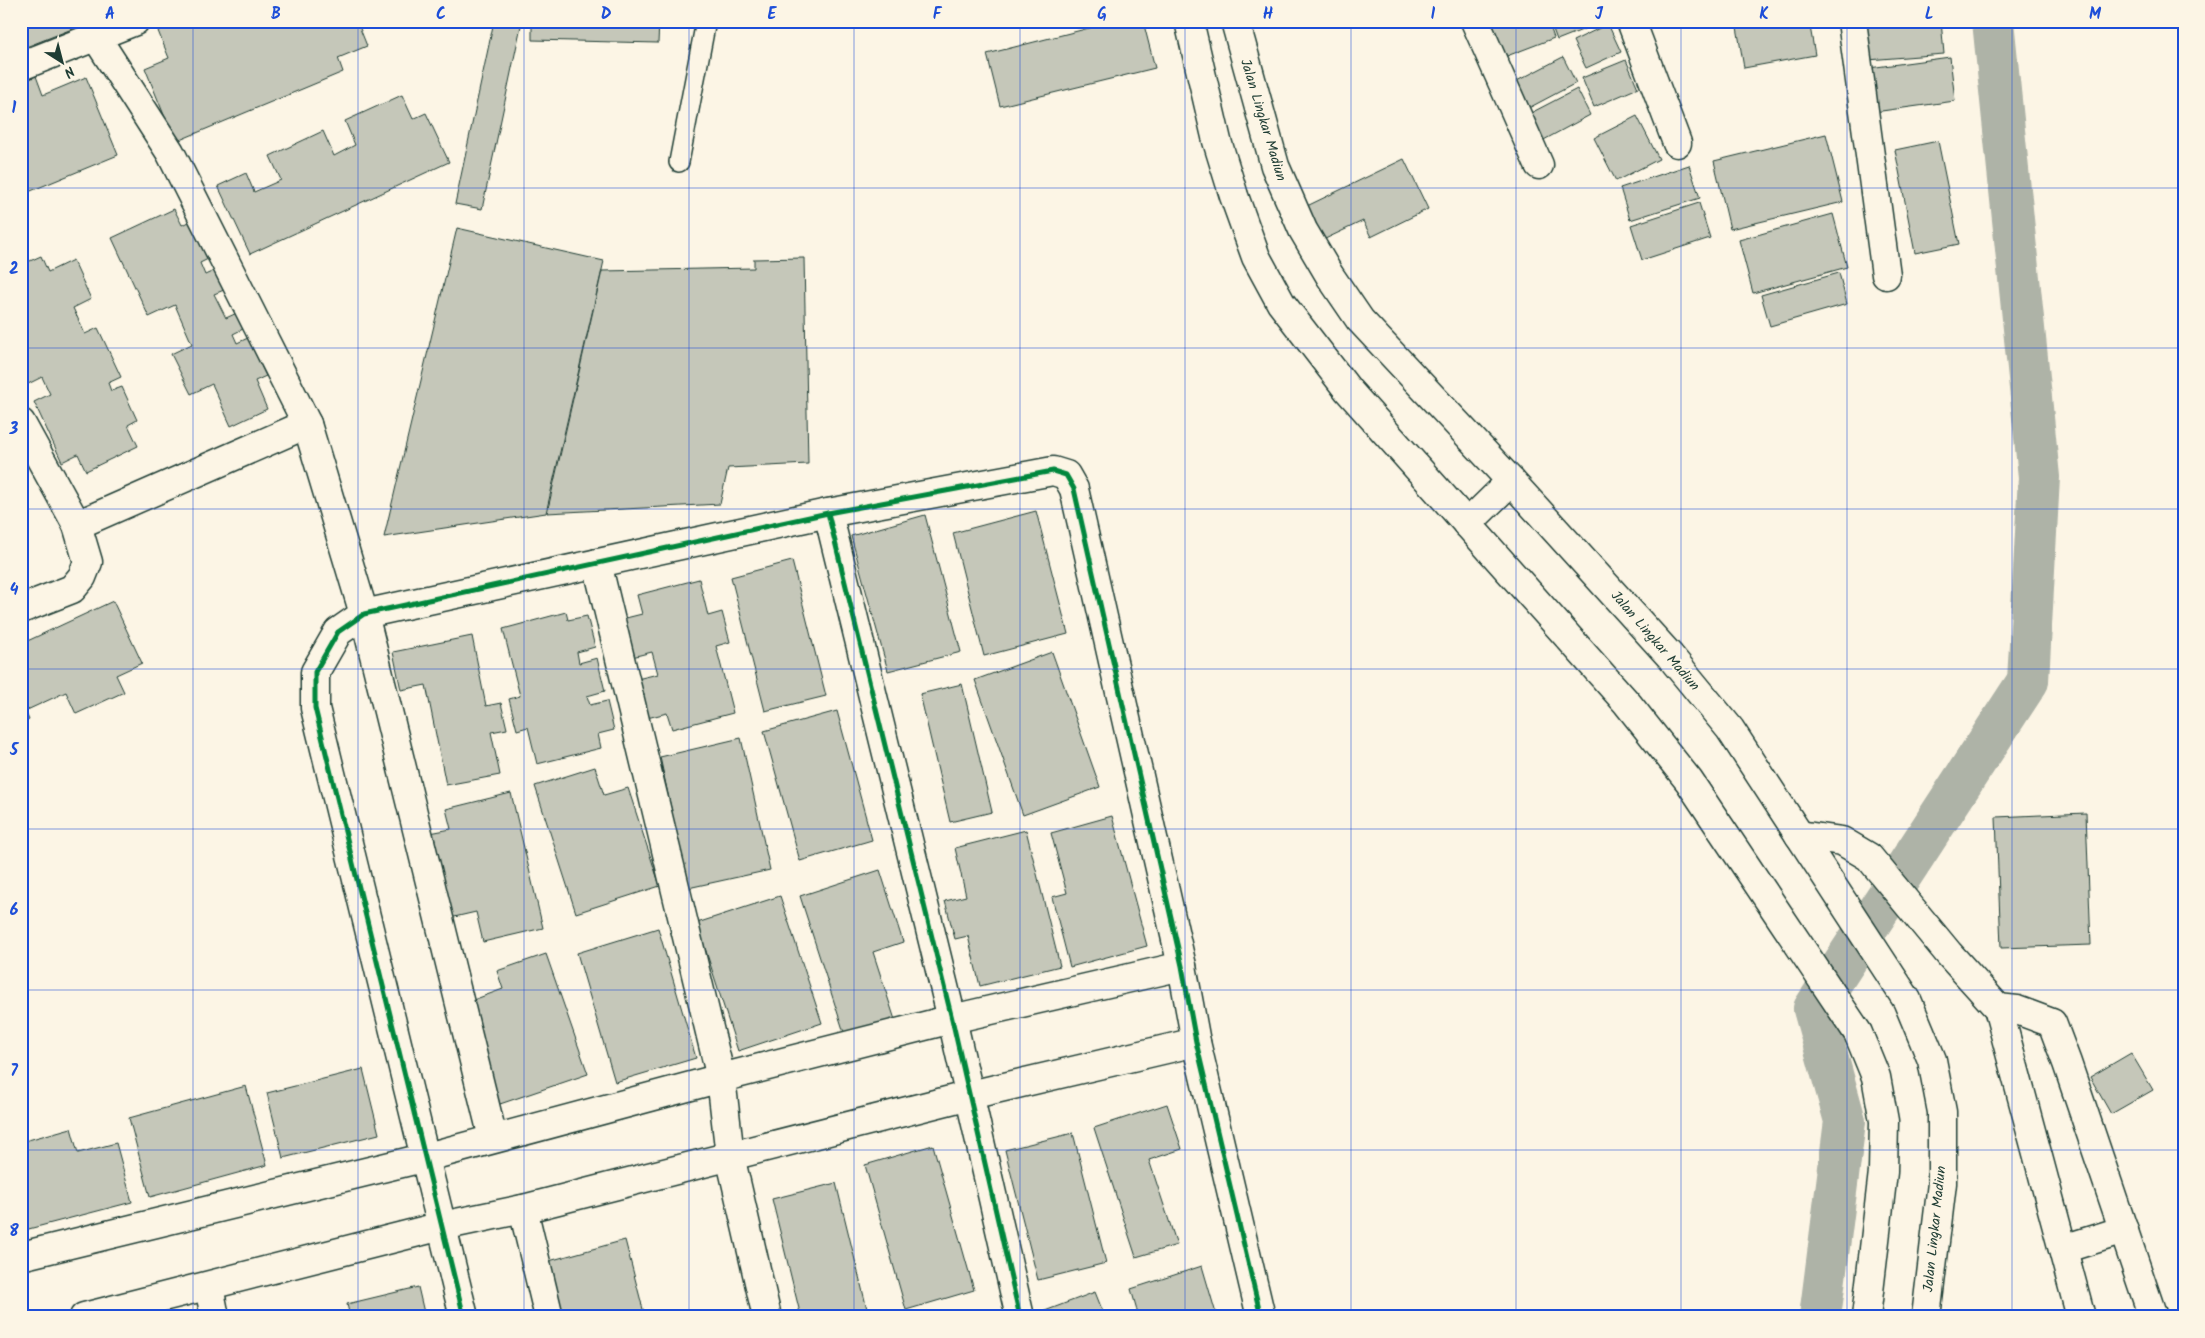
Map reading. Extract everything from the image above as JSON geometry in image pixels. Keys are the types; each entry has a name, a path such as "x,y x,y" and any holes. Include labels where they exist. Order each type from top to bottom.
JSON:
{"street":[{"path":"21,66 135,21"},
{"path":"1189,21 1217,141 1234,196 1256,257 1280,303 1348,390 1633,711 1689,781 1858,1033 1876,1076 1884,1121 1883,1172 1866,1317"},
{"name":"Jalan Lingkar Madiun","path":"1234,21 1275,166 1303,230 1330,276 1360,320 1511,481 1670,656 1730,729 1907,1000 1932,1060 1942,1112 1942,1183 1926,1317"},
{"path":"1475,21 1538,165"},
{"path":"1631,21 1678,143"},
{"path":"1852,21 1886,275"},
{"path":"96,36 170,152 307,424 364,614 493,1138"},
{"path":"21,423 77,525 88,562 82,577 72,589 21,609"},
{"path":"77,525 307,424"},
{"path":"464,1317 427,1157 315,708 314,672 338,632 364,614 828,513 1053,471 1066,475 1074,489 1182,966 1196,1042 1261,1317"},
{"path":"1467,524 1511,481"},
{"path":"828,513 952,1019 1020,1317"},
{"path":"597,563 722,1078 730,1156 767,1317"},
{"path":"1799,835 1842,841 1869,857 1914,912 1998,1008 2081,1317"},
{"path":"21,1256 427,1157 493,1138 952,1019 1182,966"},
{"path":"1998,1008 2017,1010 2052,1023 2153,1317"},
{"path":"84,1317 209,1287 442,1226 523,1209 970,1095 1196,1042"},
{"path":"523,1209 549,1317"},
{"path":"2063,1249 2124,1230"},
{"path":"209,1287 215,1317"}],"lane":[{"path":"679,162 706,21"}],"building":[{"path":"21,21 69,21 72,29 21,49"},
{"path":"180,21 357,21 367,46 338,58 343,72 175,142 145,68 169,58 158,31"},
{"path":"494,21 522,21 482,209 455,204"},
{"path":"532,21 659,21 658,43 532,40"},
{"path":"1117,21 1143,21 1155,68 1000,106 987,54"},
{"path":"1485,21 1548,21 1554,38 1499,59"},
{"path":"1550,21 1605,21 1557,40"},
{"path":"1736,21 1809,21 1815,55 1744,68"},
{"path":"1865,21 1941,21 1944,54 1868,60"},
{"path":"1608,24 1621,52 1586,68 1573,41"},
{"path":"1563,57 1576,83 1523,111 1509,85"},
{"path":"1950,57 1955,101 1874,112 1869,68"},
{"path":"1626,60 1638,88 1594,107 1582,78"},
{"path":"36,76 43,95 86,77 118,155 21,195 21,82"},
{"path":"1577,89 1590,115 1540,142 1527,115"},
{"path":"402,95 413,119 426,113 449,162 250,254 218,186 246,173 254,192 281,180 270,156 323,131 334,156 355,145 345,121"},
{"path":"1637,116 1659,159 1616,181 1594,138"},
{"path":"1826,134 1843,202 1730,229 1714,161"},
{"path":"1938,141 1959,244 1915,253 1895,150"},
{"path":"1404,159 1428,209 1371,237 1363,221 1323,240 1307,206"},
{"path":"1689,165 1700,198 1630,220 1620,188"},
{"path":"1699,203 1710,238 1642,260 1631,225"},
{"path":"174,209 182,225 194,219 218,254 200,263 205,275 220,268 229,288 214,294 226,318 239,312 247,327 233,334 237,343 248,338 266,376 255,381 267,409 231,426 212,384 191,394 171,354 192,344 175,305 149,317 112,238"},
{"path":"1833,214 1847,267 1753,293 1739,240"},
{"path":"457,228 604,261 546,513 384,537"},
{"path":"41,256 48,272 73,260 91,299 73,308 85,334 98,328 121,377 108,383 111,391 122,387 137,420 128,425 138,446 86,471 78,454 62,462 34,402 50,394 42,377 28,384 21,370 21,338 24,336 21,332 21,265"},
{"path":"804,258 808,464 728,468 720,504 547,513 602,271 754,268 754,259"},
{"path":"1839,273 1847,304 1770,326 1761,295"},
{"path":"1036,511 1068,634 984,656 953,533"},
{"path":"925,515 961,652 888,671 851,536"},
{"path":"792,561 826,696 765,711 731,577"},
{"path":"699,579 708,616 722,612 730,642 716,646 733,713 672,729 667,713 647,718 637,679 658,674 652,652 632,657 622,619 642,614 637,595"},
{"path":"113,601 142,663 116,675 124,692 76,714 66,692 25,711 29,720 21,724 21,644"},
{"path":"566,612 568,620 587,616 595,647 577,652 579,663 597,658 605,691 587,696 590,705 607,701 614,730 598,734 601,748 537,764 528,727 517,730 509,699 520,696 503,629"},
{"path":"472,636 486,706 501,703 507,729 491,732 500,775 446,785 426,685 401,690 393,652"},
{"path":"1052,652 1100,787 1023,815 975,680"},
{"path":"962,684 992,812 950,822 920,694"},
{"path":"837,711 872,840 800,861 764,731"},
{"path":"741,738 770,870 688,888 660,757"},
{"path":"595,767 604,795 628,788 660,886 576,913 535,786"},
{"path":"511,793 543,928 483,942 476,912 450,918 430,833 451,829 446,809"},
{"path":"2086,813 2091,945 2001,948 1996,817"},
{"path":"1112,816 1147,946 1070,967 1052,897 1067,893 1051,833"},
{"path":"1026,830 1060,966 980,986 968,936 955,939 945,901 966,896 955,848"},
{"path":"880,870 903,942 873,952 897,1026 847,1042 800,896"},
{"path":"780,896 822,1023 738,1051 697,923"},
{"path":"658,928 696,1058 615,1082 577,953"},
{"path":"546,954 588,1074 500,1104 465,1003 503,989 497,971"},
{"path":"2131,1053 2153,1090 2111,1114 2090,1077"},
{"path":"363,1069 379,1134 283,1158 267,1093"},
{"path":"246,1086 267,1165 150,1197 129,1118"},
{"path":"1167,1104 1182,1149 1149,1160 1177,1245 1136,1257 1094,1128"},
{"path":"71,1128 78,1153 116,1143 132,1202 21,1231 21,1142"},
{"path":"1073,1133 1106,1263 1038,1280 1005,1150"},
{"path":"933,1145 974,1290 906,1310 865,1165"},
{"path":"836,1183 868,1313 852,1317 801,1317 772,1199"},
{"path":"625,1240 645,1317 564,1317 549,1261"},
{"path":"1202,1266 1217,1317 1139,1317 1131,1289"},
{"path":"418,1287 425,1317 350,1317 347,1304"},
{"path":"1095,1292 1105,1317 1038,1317 1037,1314"}],"waterway":[{"path":"1820,1317 1845,1121 1814,1009 2028,681 2039,477 1993,21"}],"cycle path":[{"path":"464,1317 315,708 315,672 338,632 364,614 828,513 1053,471 1066,475 1074,489 1182,966 1196,1042 1261,1317"},
{"path":"828,513 952,1019 1020,1317"}]}
